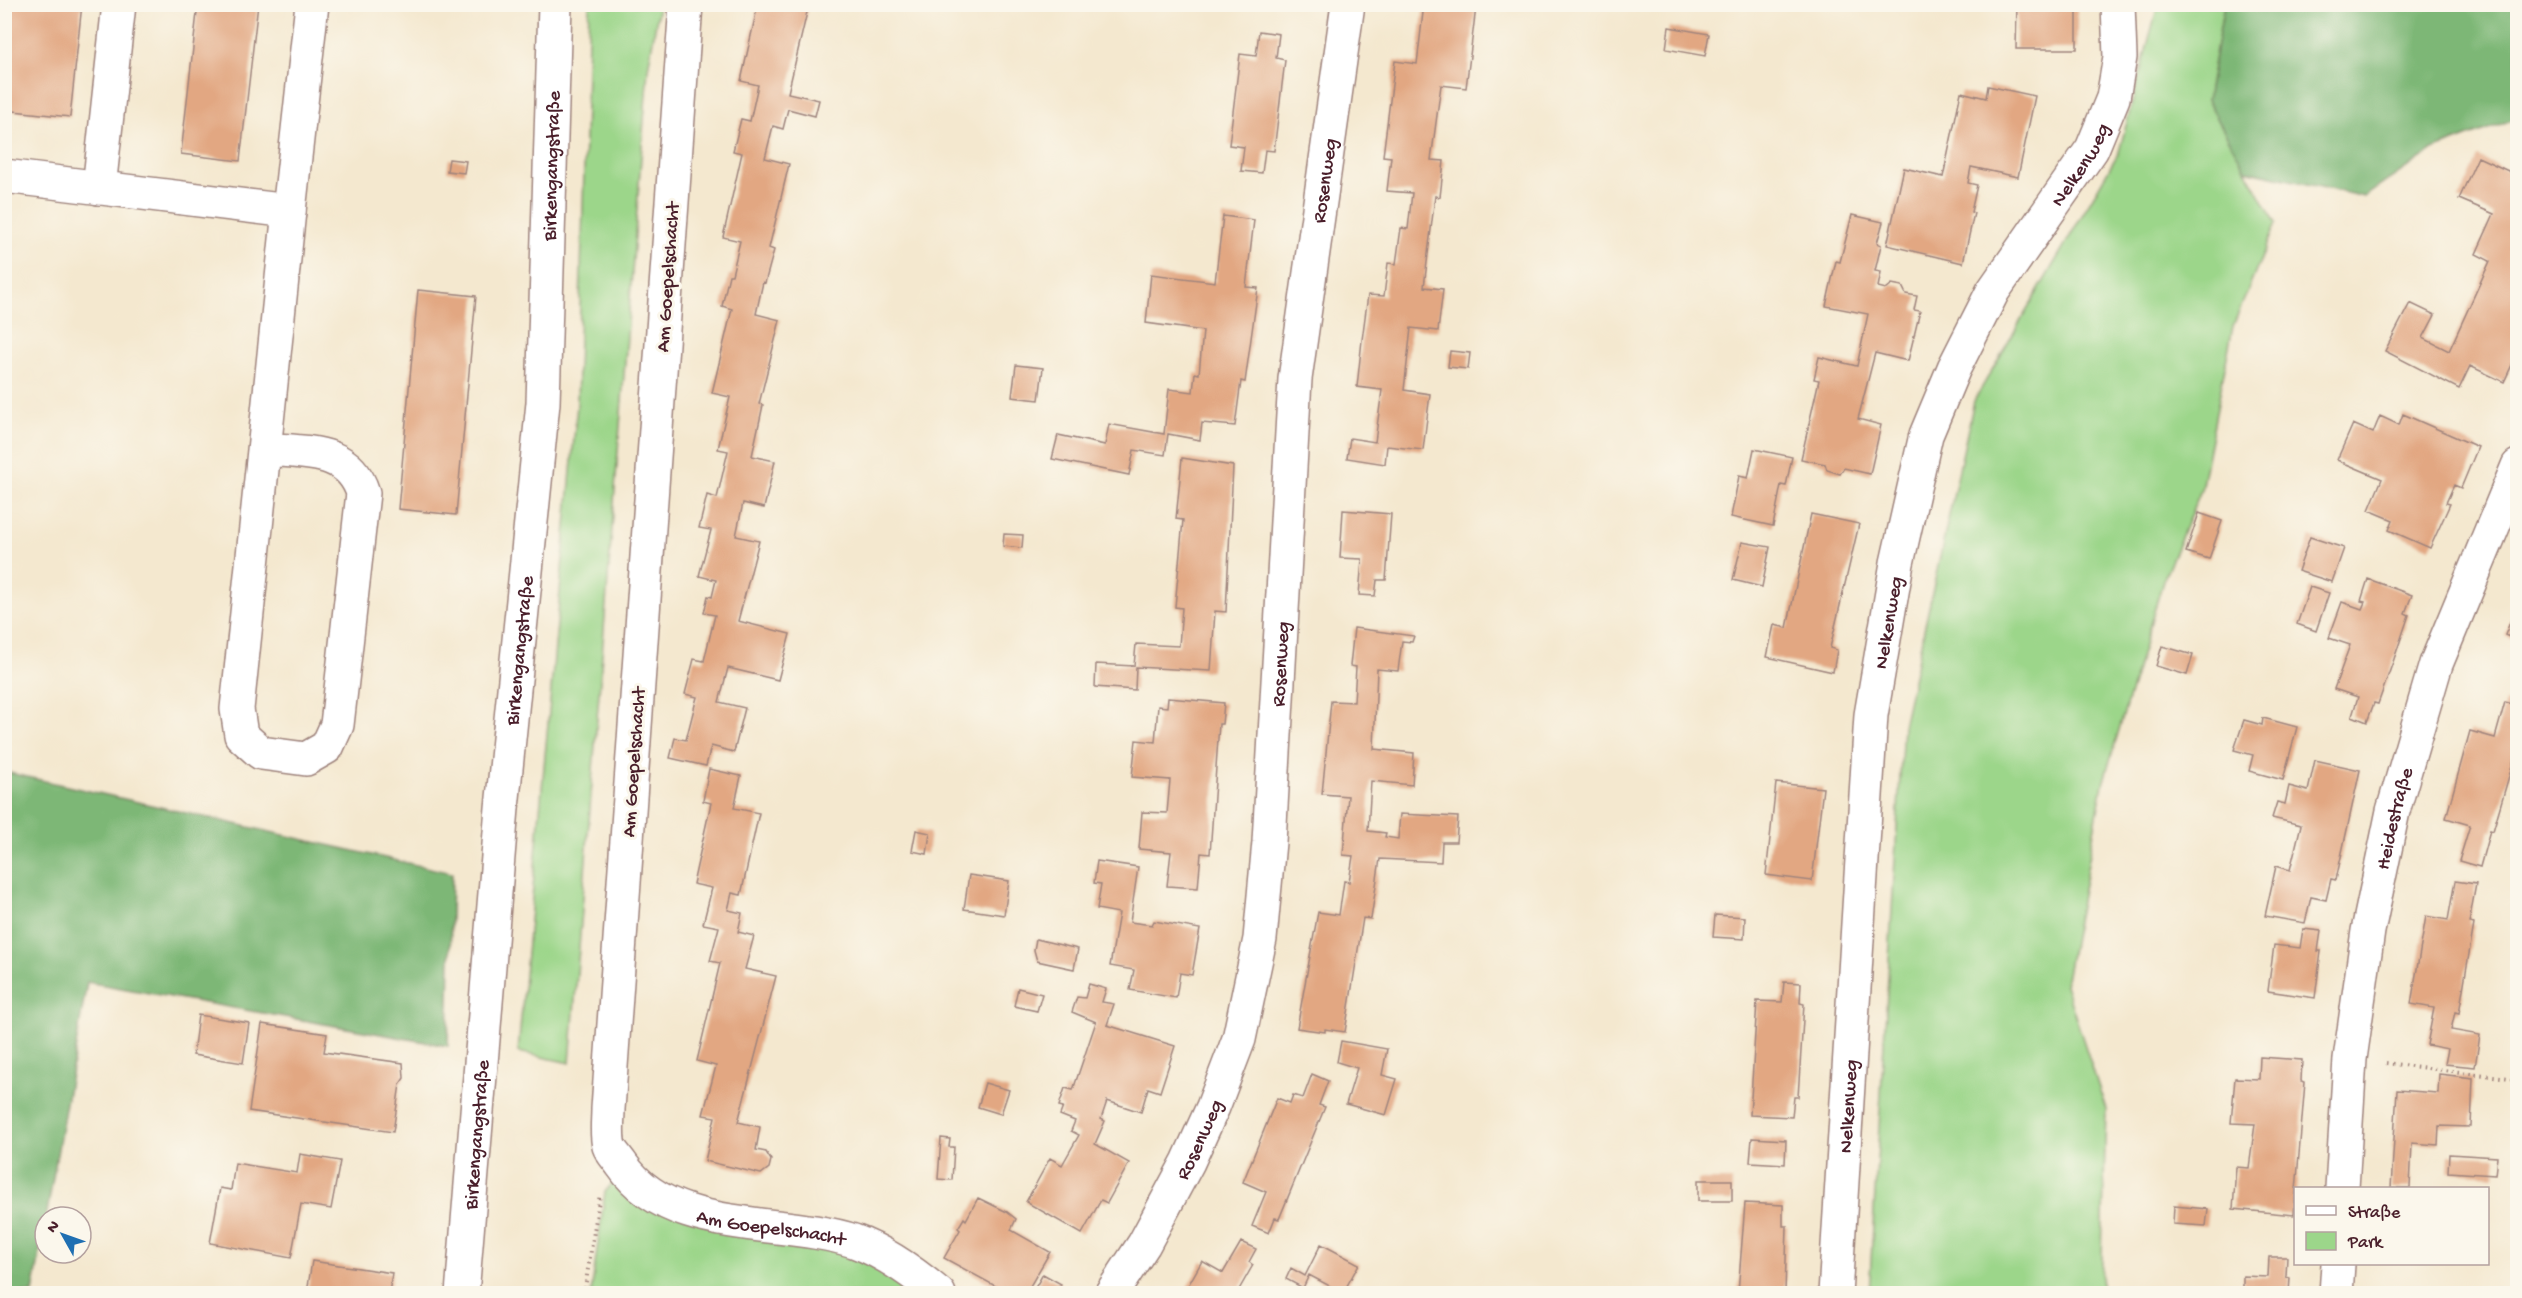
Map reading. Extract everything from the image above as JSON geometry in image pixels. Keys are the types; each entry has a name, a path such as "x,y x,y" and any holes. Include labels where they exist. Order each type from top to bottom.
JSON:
{"street":[{"path":"99,188 119,4"},
{"path":"265,448 326,455 343,462 358,479 363,493 337,725 327,747 306,759 261,753 242,735 237,709 288,211 312,4"},
{"name":"Birkengangstraße","path":"462,1293 502,808 543,403 555,4"},
{"name":"Am Goepelschacht","path":"686,4 609,1098 609,1146 627,1172 643,1187 670,1205 711,1217 824,1234 855,1242 897,1263 939,1293"},
{"name":"Rosenweg","path":"1111,1293 1149,1234 1188,1162 1213,1107 1239,1039 1260,939 1269,842 1295,379 1348,4"},
{"name":"Nelkenweg","path":"1835,1293 1871,715 1897,563 1926,435 1954,368 1993,291 2092,149 2113,98 2120,57 2118,4"},
{"path":"4,176 288,211"},
{"name":"Heidestraße","path":"2342,1187 2350,1059 2368,931 2393,811 2436,664 2517,466"},
{"path":"2336,1293 2338,1265"}],"path":[{"path":"2350,1059 2517,1079"},
{"path":"584,1293 592,1233 609,1146"}],"green space":[{"path":"2293,4 2307,7 2311,4 2517,5 2517,118 2433,150 2364,197 2246,170 2207,100 2224,5"},
{"path":"589,5 659,5 648,69 570,1063 518,1052 577,405"},
{"path":"2158,5 2224,5 2207,100 2276,223 2233,326 2201,490 2163,581 2103,784 2065,985 2106,1109 2101,1293 1869,1294 1903,726 1974,401 2119,152"},
{"path":"5,772 452,873 448,1046 87,982 48,1205 33,1205 33,1265 38,1265 33,1293 5,1293"},
{"path":"617,1177 856,1254 921,1294 591,1294 605,1192"}],"building":[{"path":"4,4 82,4 70,117 4,110"},
{"path":"198,4 258,4 240,161 181,154"},
{"path":"758,4 793,4 808,8 788,93 819,100 815,116 788,109 783,129 773,126 765,158 789,164 769,248 774,250 765,283 763,282 756,314 780,320 759,404 763,405 752,456 775,461 764,508 743,503 736,536 759,541 738,621 790,634 778,680 728,668 719,702 745,708 734,752 711,746 706,766 670,758 675,738 686,740 697,697 685,694 694,659 704,661 715,615 704,613 708,596 712,597 716,580 699,576 711,530 699,528 707,495 717,498 728,451 718,449 730,397 712,393 732,309 722,306 740,241 723,237 742,153 733,151 741,119 750,121 758,85 741,81"},
{"path":"1424,4 1476,7 1466,88 1441,85 1431,160 1444,161 1440,197 1435,196 1424,287 1443,289 1438,331 1411,328 1404,390 1430,394 1423,450 1387,446 1385,464 1347,458 1350,438 1375,442 1382,390 1357,387 1362,340 1368,295 1384,296 1388,263 1396,264 1401,228 1408,229 1412,193 1387,191 1391,157 1383,156 1395,61 1417,64"},
{"path":"2017,4 2077,4 2077,49 2016,49"},
{"path":"1669,27 1709,34 1705,56 1666,49"},
{"path":"1259,31 1279,34 1276,58 1285,60 1274,151 1265,150 1262,173 1241,171 1244,147 1229,145 1240,54 1256,56"},
{"path":"1988,86 2035,96 2018,177 1971,167 1968,183 1977,185 1971,212 1974,213 1963,263 1887,245 1904,168 1943,177 1961,92 1986,98"},
{"path":"2478,157 2517,175 2517,354 2504,382 2470,366 2459,389 2385,351 2410,303 2435,315 2423,338 2449,351 2490,261 2476,254 2494,214 2459,199"},
{"path":"449,159 466,161 464,173 447,171"},
{"path":"1852,215 1883,222 1877,243 1881,245 1875,271 1881,272 1878,287 1886,289 1892,284 1902,286 1906,294 1917,296 1914,310 1920,311 1908,361 1875,353 1858,419 1881,425 1870,474 1844,468 1840,474 1827,470 1825,464 1801,459 1819,380 1814,379 1819,357 1857,366 1868,314 1826,306 1836,261 1840,262"},
{"path":"1223,216 1254,220 1246,287 1258,288 1245,382 1241,381 1235,426 1202,423 1200,440 1168,434 1165,455 1134,450 1129,475 1052,459 1058,435 1105,445 1109,424 1164,434 1169,389 1193,392 1195,373 1199,374 1203,331 1146,323 1151,274 1215,282"},
{"path":"418,290 476,296 456,515 398,509"},
{"path":"1450,351 1470,353 1468,369 1448,367"},
{"path":"1016,365 1043,368 1039,400 1012,397"},
{"path":"2403,414 2478,447 2461,488 2454,485 2446,503 2450,504 2430,548 2389,530 2393,520 2369,510 2382,479 2337,460 2353,424 2373,433 2380,416 2399,425"},
{"path":"1754,449 1792,457 1786,486 1781,485 1773,526 1731,517 1739,476 1748,478"},
{"path":"1182,458 1233,466 1226,612 1215,611 1211,671 1136,667 1135,690 1095,687 1096,664 1134,666 1136,644 1179,646 1182,608 1175,607 1183,520 1176,519"},
{"path":"1343,510 1391,514 1386,580 1377,580 1375,596 1359,595 1362,559 1340,558"},
{"path":"2199,513 2222,521 2209,559 2186,552"},
{"path":"1811,514 1859,524 1830,648 1837,650 1833,672 1767,657 1774,625 1787,628"},
{"path":"1004,534 1023,535 1022,548 1003,546"},
{"path":"2310,537 2344,548 2332,582 2298,571"},
{"path":"1742,542 1770,547 1762,587 1733,580"},
{"path":"2368,579 2412,595 2405,613 2409,615 2394,659 2378,704 2374,703 2367,722 2352,716 2358,697 2334,689 2350,645 2329,638 2342,602 2362,609 2365,602 2361,601"},
{"path":"2310,587 2329,593 2316,631 2297,624"},
{"path":"2517,604 2517,640 2505,635"},
{"path":"1354,628 1414,636 1412,642 1402,641 1398,671 1377,669 1374,749 1414,753 1412,785 1371,781 1368,831 1386,833 1385,837 1398,839 1400,814 1458,817 1456,842 1442,842 1441,862 1380,859 1371,919 1363,918 1345,1032 1325,1029 1325,1032 1297,1028 1318,912 1339,915 1344,881 1349,882 1353,856 1343,855 1348,796 1322,794 1331,701 1354,702 1356,667 1350,666"},
{"path":"2162,646 2193,655 2187,675 2156,666"},
{"path":"2517,673 2517,692 2511,689"},
{"path":"1168,698 1224,703 1222,724 1219,724 1210,854 1201,853 1198,888 1167,886 1171,852 1139,849 1142,812 1167,813 1170,780 1132,777 1136,740 1155,742 1158,706 1167,707"},
{"path":"2505,702 2517,705 2517,730 2514,744 2518,745 2480,867 2459,861 2470,825 2446,818 2470,731 2495,738"},
{"path":"2263,718 2297,727 2283,780 2249,771 2253,755 2234,750 2244,720 2262,725"},
{"path":"2315,760 2360,770 2336,880 2331,879 2326,900 2311,897 2305,923 2265,916 2276,866 2290,870 2301,825 2272,818 2277,802 2285,804 2289,786 2308,791"},
{"path":"709,769 741,776 734,808 759,813 741,895 732,893 728,910 742,913 738,932 754,936 745,969 776,976 738,1122 760,1127 756,1150 766,1152 771,1160 769,1168 761,1174 705,1161 715,1117 703,1115 716,1066 697,1061 720,963 710,961 719,927 703,924 712,888 693,884 711,803 703,801"},
{"path":"1776,783 1823,788 1812,881 1766,875"},
{"path":"916,830 930,833 927,854 912,851"},
{"path":"1097,861 1138,867 1130,922 1152,925 1154,921 1200,929 1192,975 1180,973 1176,998 1130,990 1134,970 1110,966 1119,913 1097,909 1101,884 1094,883"},
{"path":"969,875 1009,881 1004,915 964,909"},
{"path":"2455,881 2476,884 2469,923 2474,924 2459,1013 2455,1012 2451,1030 2480,1035 2475,1067 2445,1064 2448,1049 2427,1045 2434,1008 2411,1004 2426,916 2448,920"},
{"path":"1715,915 1745,917 1744,939 1713,937"},
{"path":"2303,929 2321,931 2315,998 2268,991 2274,945 2300,948"},
{"path":"1036,939 1078,949 1074,969 1037,961 1034,950"},
{"path":"1784,982 1801,983 1800,1003 1804,1004 1798,1097 1794,1097 1792,1117 1750,1115 1757,1001 1782,1002"},
{"path":"1089,984 1106,989 1102,1002 1114,1004 1107,1025 1175,1046 1160,1092 1148,1088 1141,1112 1107,1101 1101,1119 1105,1121 1095,1144 1129,1163 1107,1203 1101,1200 1082,1234 1026,1202 1050,1158 1062,1165 1079,1135 1071,1131 1075,1121 1060,1115 1063,1107 1059,1106 1065,1088 1073,1090 1096,1022 1072,1012 1077,997 1085,998"},
{"path":"1018,988 1042,994 1037,1011 1014,1006"},
{"path":"198,1015 249,1023 243,1063 193,1055"},
{"path":"262,1024 327,1034 324,1052 403,1063 404,1078 400,1084 393,1132 249,1111"},
{"path":"1341,1041 1387,1049 1382,1075 1397,1079 1386,1115 1346,1104 1357,1068 1337,1062"},
{"path":"2260,1057 2302,1060 2301,1081 2305,1082 2296,1187 2294,1187 2294,1215 2233,1209 2236,1167 2249,1168 2255,1124 2231,1123 2235,1078 2259,1079"},
{"path":"1312,1074 1328,1081 1319,1105 1325,1107 1279,1219 1275,1218 1269,1233 1252,1226 1266,1192 1243,1182 1277,1098 1290,1103 1293,1095 1303,1098"},
{"path":"2439,1074 2473,1078 2471,1127 2439,1126 2438,1145 2412,1143 2410,1187 2391,1187 2397,1090 2438,1093"},
{"path":"985,1083 1009,1090 1001,1114 978,1107"},
{"path":"941,1138 950,1139 949,1147 954,1147 952,1180 938,1179"},
{"path":"1752,1138 1786,1140 1785,1164 1750,1162"},
{"path":"300,1154 340,1161 331,1209 301,1204 291,1258 210,1243 220,1188 231,1190 235,1163 297,1173"},
{"path":"2449,1154 2497,1157 2495,1175 2448,1172"},
{"path":"1698,1180 1732,1180 1732,1201 1698,1201"},
{"path":"978,1198 1007,1212 1016,1219 1011,1230 1050,1252 1026,1293 1008,1293 944,1258 960,1230 958,1228 964,1218 966,1220"},
{"path":"1745,1203 1783,1205 1783,1226 1787,1226 1785,1293 1738,1293"},
{"path":"2174,1206 2208,1209 2206,1226 2173,1224"},
{"path":"1241,1242 1256,1249 1249,1262 1253,1265 1237,1293 1184,1293 1202,1261 1223,1273"},
{"path":"1321,1244 1359,1264 1343,1293 1309,1275 1303,1288 1286,1279 1291,1268 1305,1276"},
{"path":"2269,1257 2287,1257 2286,1277 2290,1278 2289,1293 2243,1293 2243,1276 2268,1277"},
{"path":"312,1261 392,1273 389,1293 307,1293"},
{"path":"1043,1274 1061,1284 1055,1293 1032,1293"},
{"path":"2385,1289 2430,1290 2430,1293 2385,1293"}]}
